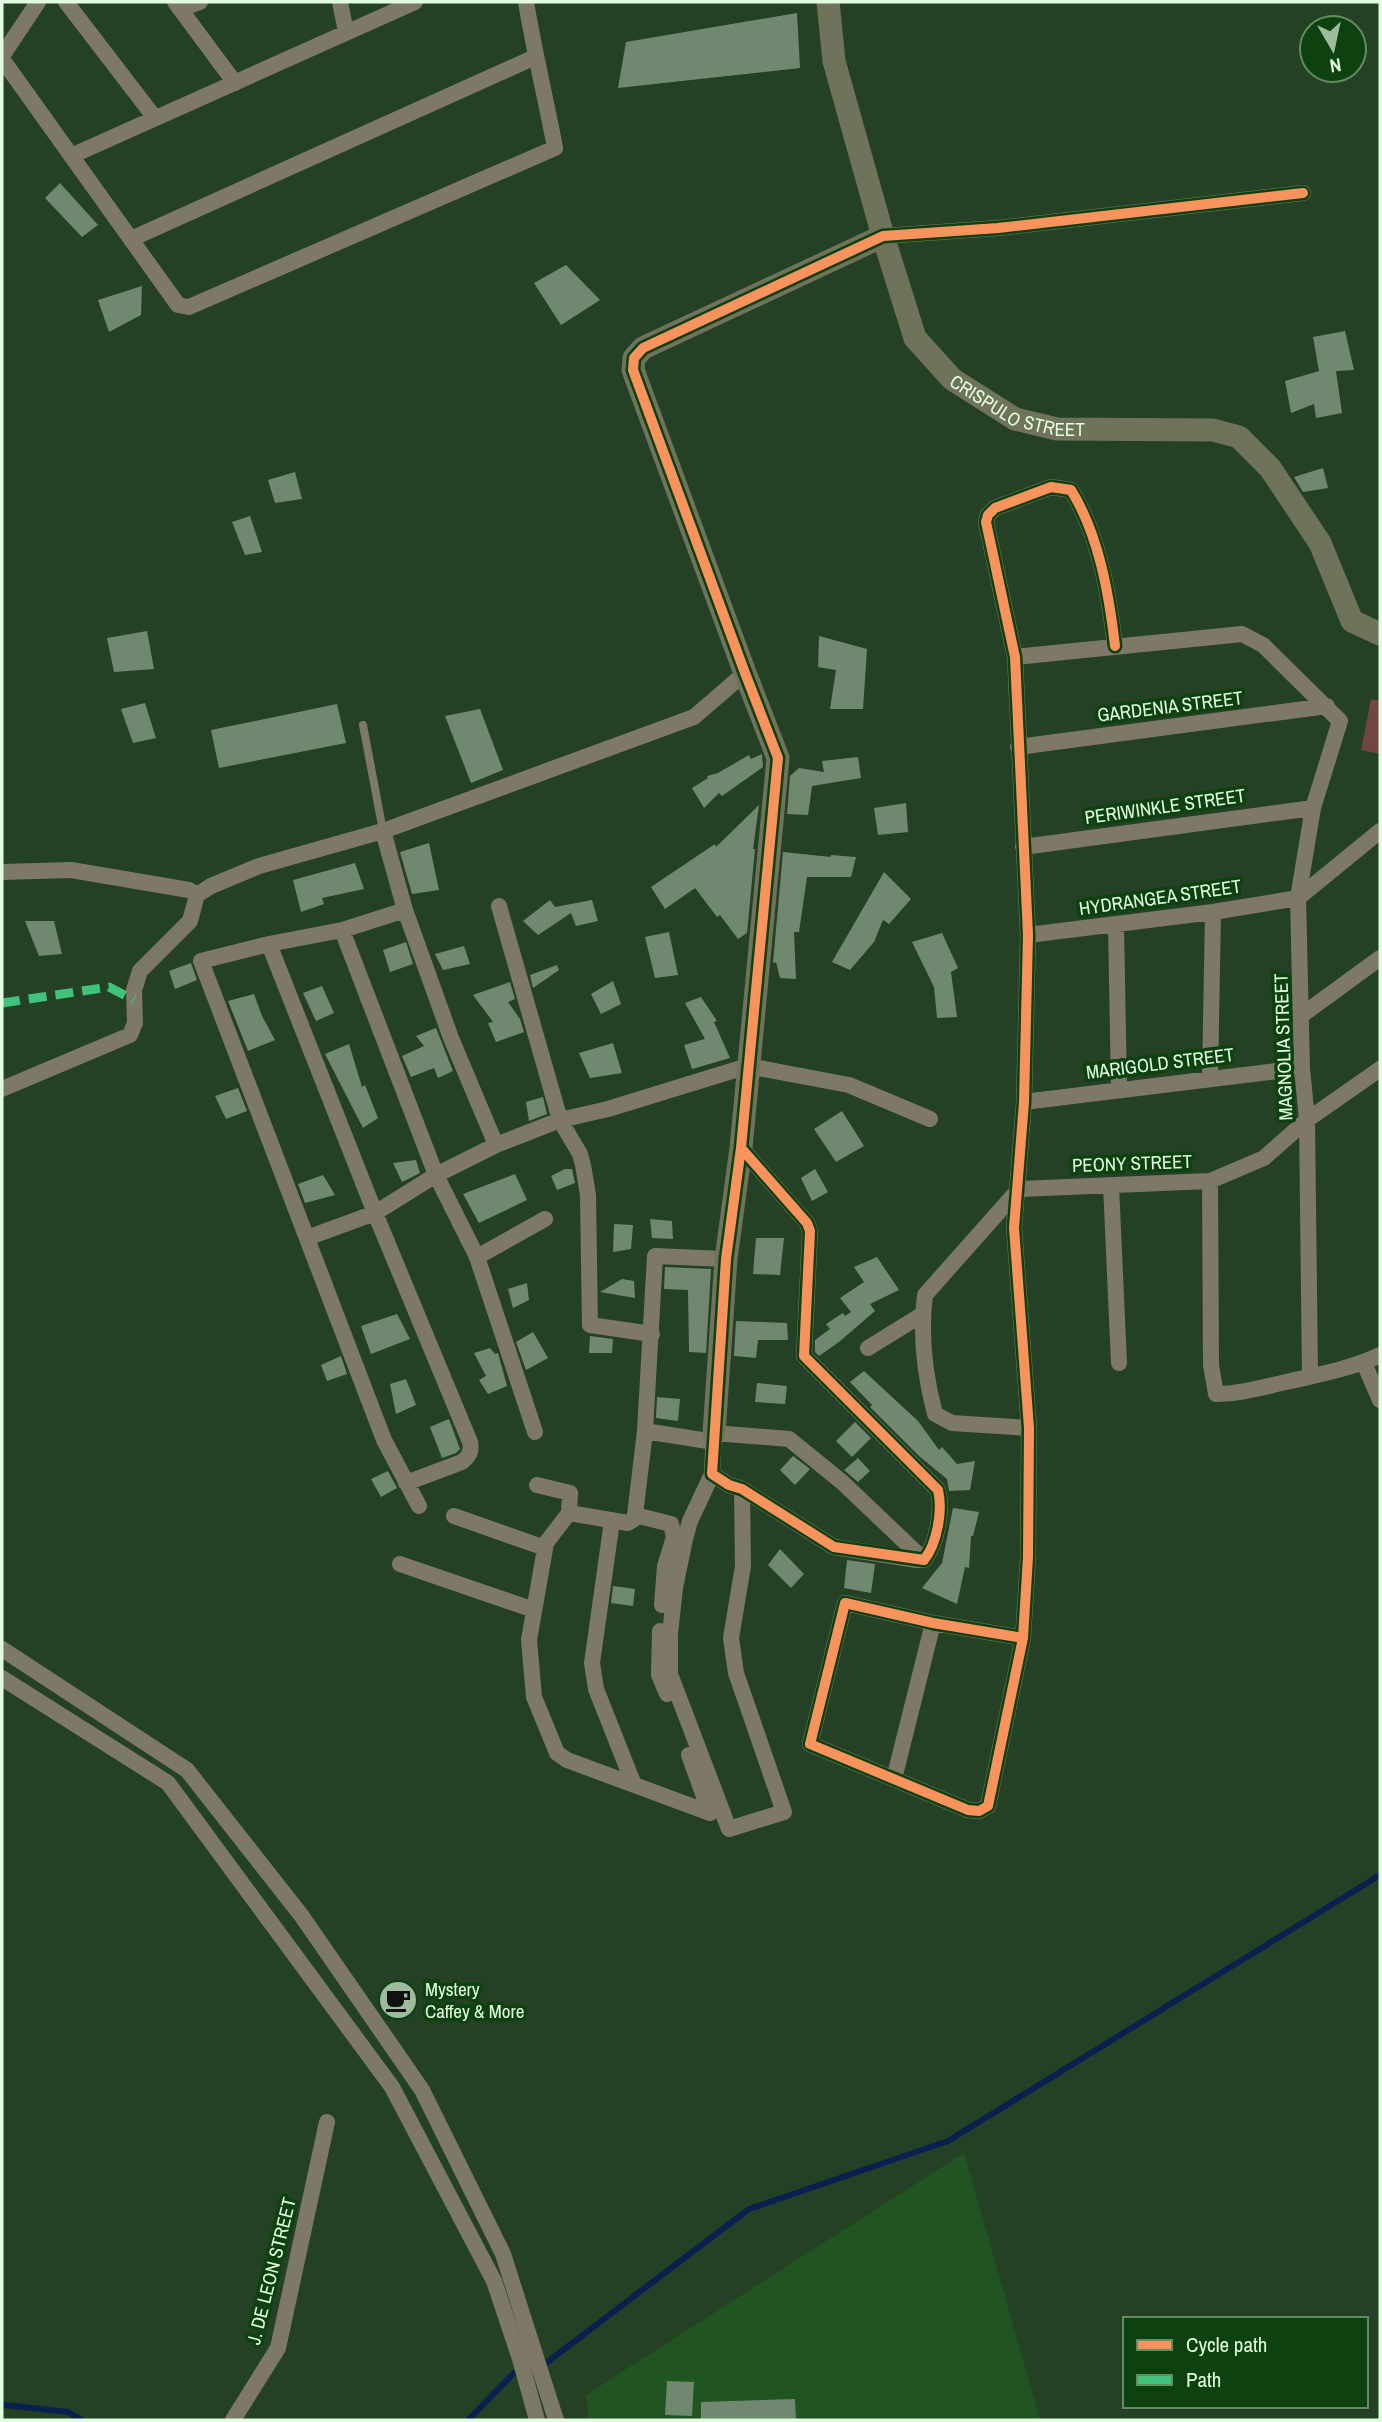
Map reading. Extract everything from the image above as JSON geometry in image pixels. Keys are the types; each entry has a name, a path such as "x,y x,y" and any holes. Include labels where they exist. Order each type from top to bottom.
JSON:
{"street":[{"path":"38,2 2,57 178,305 189,307 555,148 526,2"},
{"path":"66,2 155,118"},
{"path":"200,2 178,5 235,83"},
{"path":"340,2 346,32"},
{"path":"71,156 415,2"},
{"name":"CRISPULO STREET","path":"828,2 834,61 915,338 952,379 1015,419 1057,429 1213,430 1239,437 1270,468 1320,543 1352,621 1380,634"},
{"path":"131,239 535,57"},
{"path":"742,1489 743,1566 731,1638 736,1673 784,1812 729,1829 670,1674 670,1634 675,1588 685,1539 690,1521 712,1474 726,1259 741,1148 778,758 633,370 634,358 643,348 883,236 998,228 1303,193"},
{"path":"1023,1638 933,1623 845,1603 810,1744 968,1810 979,1811 988,1806 1023,1638 1028,1557 1029,1428 1014,1228 1024,1102 1028,935 1015,657 986,522 988,515 995,508 1051,487 1071,490 1083,510 1110,597 1115,646"},
{"path":"1015,657 1242,634 1263,645 1327,706"},
{"path":"2,1089 130,1035 135,1023 134,990 140,971 190,921 197,895 211,886 259,866 383,831 694,717 745,673"},
{"name":"MAGNOLIA STREET","path":"1310,1376 1307,1120 1302,1068 1298,898 1313,808 1340,721 1327,706"},
{"name":"GARDENIA STREET","path":"1018,747 1327,706"},
{"name":"PERIWINKLE STREET","path":"1023,846 1313,808"},
{"path":"383,831 405,910 451,1038 496,1144"},
{"path":"1298,898 1380,831"},
{"path":"2,872 71,870 189,890 197,895"},
{"name":"HYDRANGEA STREET","path":"1028,935 1213,912 1298,898"},
{"path":"499,906 560,1120 580,1154 588,1195 590,1325 652,1334"},
{"path":"405,910 342,930 268,944 201,961 384,1440 419,1506"},
{"path":"1210,1078 1213,912"},
{"path":"1116,924 1119,1090"},
{"path":"342,930 436,1175 477,1257 535,1432"},
{"path":"268,944 472,1449 462,1462 406,1483"},
{"path":"1302,1015 1380,958"},
{"path":"307,1238 375,1213 436,1175 496,1144 560,1120 608,1109 748,1066 849,1085 930,1119"},
{"name":"MARIGOLD STREET","path":"1024,1102 1302,1068"},
{"name":"PEONY STREET","path":"1019,1189 1210,1181 1264,1158 1307,1120 1380,1069"},
{"path":"741,1148 807,1223 810,1231 804,1356 938,1490 940,1502 932,1550 924,1560"},
{"path":"1210,1181 1211,1365 1216,1394 1232,1394 1310,1376 1364,1363 1380,1355"},
{"path":"1111,1185 1119,1363"},
{"path":"1019,1189 925,1295 922,1314 929,1390 934,1414 952,1423 1029,1428"},
{"path":"477,1257 545,1219"},
{"path":"569,1513 628,1523 635,1515 645,1431 655,1256 726,1259"},
{"path":"869,1348 922,1314"},
{"path":"1364,1363 1380,1401"},
{"path":"645,1431 714,1437 789,1439 842,1482 924,1560"},
{"path":"712,1474 729,1485 742,1489 834,1547 924,1560"},
{"path":"537,1485 570,1493 569,1513 546,1543 529,1640 534,1697 557,1753 567,1760 710,1814 659,1675 665,1566 674,1538 671,1524 635,1515"},
{"path":"454,1516 545,1548"},
{"path":"612,1521 593,1663 596,1689 634,1785"},
{"path":"400,1564 534,1610"},
{"path":"894,1779 933,1623"},
{"path":"2,1648 187,1770 301,1915 428,2102 503,2254 556,2420"},
{"path":"2,1678 168,1783 392,2087 494,2281 537,2420"},
{"name":"J. DE LEON STREET","path":"233,2420 278,2348 327,2122"}],"lane":[{"path":"363,725 383,831"}],"shaded area":[{"path":"1371,699 1380,701 1380,754 1361,750"},
{"path":"964,2153 1040,2420 589,2420 586,2395"}],"building":[{"path":"797,13 800,68 618,88 626,42"},
{"path":"60,183 98,225 82,237 45,198"},
{"path":"566,265 600,300 561,325 534,283"},
{"path":"142,286 141,315 109,332 98,300"},
{"path":"1345,331 1354,370 1336,371 1342,413 1316,418 1314,404 1291,413 1285,381 1319,371 1313,337"},
{"path":"1323,468 1328,488 1303,492 1294,477"},
{"path":"295,472 302,499 275,503 268,480"},
{"path":"250,516 262,552 245,555 232,522"},
{"path":"147,631 154,669 114,672 107,638"},
{"path":"819,636 867,649 863,709 830,709 836,670 818,667"},
{"path":"145,703 156,738 133,743 121,709"},
{"path":"337,704 346,743 219,768 211,730"},
{"path":"480,709 503,770 471,783 445,716"},
{"path":"762,754 763,767 722,796 719,793 704,808 692,788 708,778 707,776 718,773 749,755 751,759"},
{"path":"858,757 861,778 812,786 808,815 787,814 790,776 799,768 824,772 822,761"},
{"path":"906,803 908,832 878,835 874,808"},
{"path":"759,805 747,933 738,939 695,888 665,909 651,887 715,844 716,847"},
{"path":"429,843 439,890 412,894 400,852"},
{"path":"783,852 856,857 851,877 807,877 799,932 794,932 796,979 780,978 776,962 773,963"},
{"path":"355,863 364,889 322,898 324,904 301,912 293,880"},
{"path":"884,872 911,899 889,924 883,920 874,942 850,970 832,962"},
{"path":"550,900 555,907 592,900 598,921 576,926 571,913 538,935 523,921"},
{"path":"25,921 54,921 62,954 39,956"},
{"path":"669,932 678,975 655,978 645,937"},
{"path":"942,933 958,968 951,972 957,1017 937,1018 934,987 912,942"},
{"path":"406,942 413,964 390,972 383,950"},
{"path":"464,946 470,964 443,970 435,954"},
{"path":"191,963 197,980 175,989 169,971"},
{"path":"557,965 559,970 533,988 530,975"},
{"path":"613,981 621,1004 601,1014 591,994"},
{"path":"510,982 515,999 508,1002 520,1019 524,1032 496,1042 488,1023 493,1022 473,995"},
{"path":"322,986 334,1013 316,1021 303,993"},
{"path":"254,994 275,1040 248,1051 228,1001"},
{"path":"701,997 717,1021 714,1022 730,1058 692,1069 684,1045 705,1039 685,1003"},
{"path":"436,1028 453,1071 438,1078 434,1068 411,1077 402,1056 424,1046 416,1036"},
{"path":"613,1043 622,1073 590,1078 579,1053"},
{"path":"349,1044 362,1087 365,1085 378,1118 363,1128 325,1054"},
{"path":"238,1088 247,1111 226,1119 215,1096"},
{"path":"543,1097 547,1114 529,1121 526,1102"},
{"path":"842,1111 864,1146 836,1162 814,1129"},
{"path":"416,1160 420,1173 402,1182 393,1163"},
{"path":"565,1169 572,1169 575,1183 557,1190 551,1176"},
{"path":"815,1169 828,1192 812,1201 801,1178"},
{"path":"515,1174 527,1200 479,1223 463,1194"},
{"path":"323,1175 335,1195 305,1203 298,1184"},
{"path":"650,1219 672,1221 673,1239 652,1238"},
{"path":"614,1224 633,1225 631,1249 613,1252"},
{"path":"756,1238 784,1238 780,1275 753,1274"},
{"path":"877,1257 899,1290 870,1304 875,1311 819,1356 815,1352 815,1340 830,1329 826,1324 843,1313 845,1316 851,1312 840,1298 864,1282 854,1267"},
{"path":"665,1267 711,1269 706,1353 689,1352 688,1290 664,1289"},
{"path":"622,1279 634,1281 635,1298 600,1292"},
{"path":"527,1283 529,1300 513,1308 508,1289"},
{"path":"397,1314 410,1339 371,1354 361,1326"},
{"path":"736,1321 787,1323 788,1340 758,1340 756,1358 734,1356"},
{"path":"533,1332 548,1358 526,1370 516,1342"},
{"path":"590,1336 613,1339 612,1353 589,1353"},
{"path":"490,1348 495,1354 498,1353 507,1386 488,1394 479,1380 486,1376 474,1353"},
{"path":"341,1356 347,1374 327,1381 321,1365"},
{"path":"864,1371 918,1421 939,1450 942,1447 957,1464 975,1461 970,1490 949,1491 947,1479 919,1456 870,1407 872,1405 850,1382"},
{"path":"406,1379 416,1405 396,1414 390,1384"},
{"path":"757,1383 787,1386 785,1404 755,1402"},
{"path":"657,1397 680,1399 678,1421 656,1418"},
{"path":"449,1419 460,1449 442,1458 430,1427"},
{"path":"855,1422 871,1438 852,1457 836,1441"},
{"path":"793,1456 810,1469 795,1485 780,1470"},
{"path":"858,1458 870,1471 858,1482 844,1470"},
{"path":"388,1471 397,1488 381,1497 371,1479"},
{"path":"953,1508 979,1512 971,1536 969,1568 965,1567 957,1604 922,1588 942,1563"},
{"path":"780,1549 804,1574 791,1588 768,1565"},
{"path":"847,1560 875,1564 871,1593 844,1588"},
{"path":"613,1586 635,1589 633,1606 611,1603"},
{"path":"667,2381 694,2382 692,2416 665,2415"},
{"path":"795,2399 796,2420 701,2420 701,2402"}],"waterway":[{"path":"546,2363 749,2209 948,2141 1380,1875"},
{"path":"468,2420 514,2373"},
{"path":"2,2407 4,2405 68,2412 82,2420"}],"marked path":[{"path":"2,1003 109,987 134,1000"}],"cycle path":[{"path":"741,1148 807,1223 810,1231 804,1356 938,1490 938,1527 924,1560 834,1547 742,1489 729,1485 712,1474 726,1259 741,1148 778,758 633,370 634,358 643,348 883,236 998,228 1303,193"},
{"path":"1023,1638 933,1623 845,1603 810,1744 968,1810 979,1811 988,1806 1023,1638 1028,1557 1029,1428 1014,1228 1024,1102 1028,935 1015,657 986,522 988,515 995,508 1051,487 1071,490 1096,545 1110,606 1115,646"}],"place":[{"name":"Mystery Caffey & More","path":"398,2000"}]}
